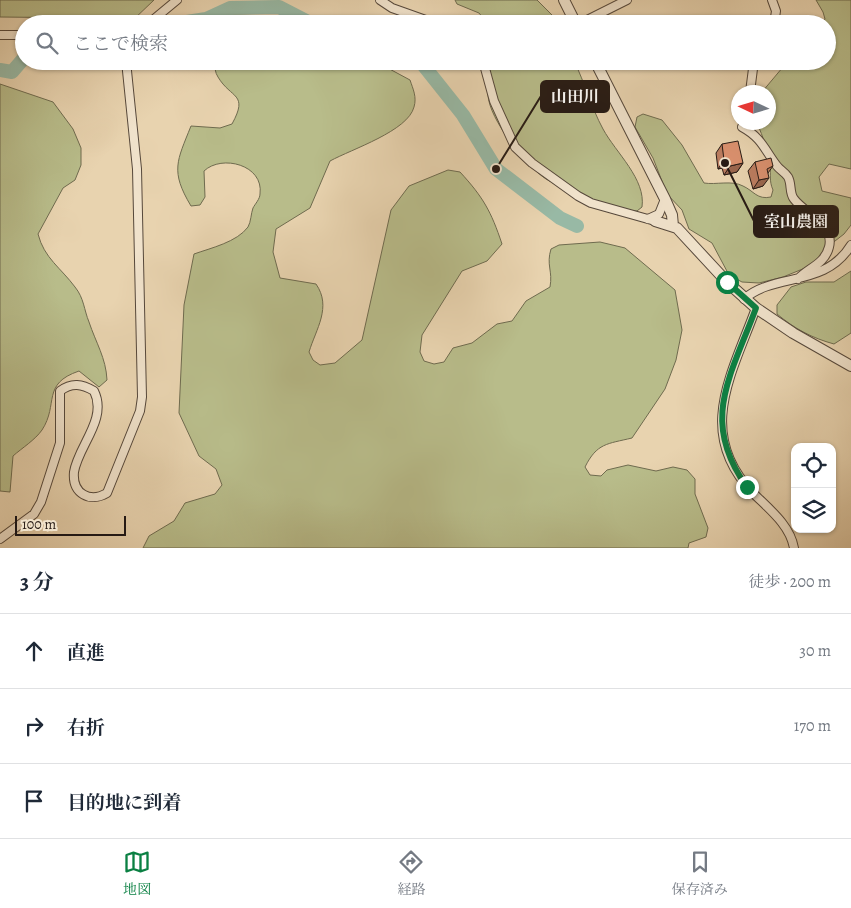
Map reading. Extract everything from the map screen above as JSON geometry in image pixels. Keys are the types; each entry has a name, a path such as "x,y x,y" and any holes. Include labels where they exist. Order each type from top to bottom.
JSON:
{"street":[{"path":"159,15 177,0"},
{"path":"380,0 392,8 412,15"},
{"path":"564,0 573,15"},
{"path":"596,15 627,0"},
{"path":"772,0 775,15"},
{"path":"0,35 15,34"},
{"path":"0,538 34,514 41,502 60,443 60,391 71,385 79,385 94,391 97,397 95,421 74,473 79,490 90,498 99,498 107,493 140,411 142,397 136,169 127,70"},
{"path":"485,70 494,101 515,147 532,163 578,196 591,202 673,226 744,299 792,333 851,366"},
{"path":"600,70 672,215 673,226"},
{"path":"751,85 753,70"},
{"path":"747,130 756,135 779,169 788,178 794,200 815,216 828,237 829,246 821,262 798,279"},
{"path":"651,220 659,214 664,199"},
{"path":"744,299 754,291 818,274 846,253 851,244"},
{"path":"756,308 728,384 721,415 722,432 725,447 737,474 789,533 794,548"}],"green space":[{"path":"0,0 154,0 138,15 15,15 15,17 0,17"},
{"path":"455,0 537,0 552,15 481,15 457,4"},
{"path":"816,0 851,0 851,169 829,164 819,177 822,191 851,198 851,225 810,266 783,277 759,283 742,282 729,275 712,243 689,229 682,210 667,194 653,158 635,127 637,117 643,114 662,120 682,145 704,183 739,184 759,196 771,197 773,190 769,160 760,130 776,130 776,85 768,85 780,70 836,70 836,15 824,15"},
{"path":"216,70 391,70 410,80 415,100 410,116 391,131 330,161 310,208 276,229 273,252 280,278 316,284 321,293 323,310 309,352 313,360 320,365 335,363 362,340 391,210 409,186 448,170 460,172 475,189 490,213 502,244 487,261 462,271 422,335 420,352 424,361 434,364 444,362 453,348 472,343 497,324 512,321 526,301 550,287 549,264 551,249 559,245 600,242 625,248 675,290 682,330 676,360 665,389 632,438 609,443 599,449 589,459 585,467 590,475 601,476 607,470 628,465 656,471 673,467 687,470 695,479 695,494 708,528 706,537 689,543 688,548 143,548 149,536 174,521 185,503 215,494 222,485 216,469 199,456 179,413 184,305 194,254 223,244 243,232 249,225 253,208 260,194 259,184 249,169 231,163 221,163 204,171 205,197 200,205 191,206 180,184 178,175 179,157 191,126 220,128 232,124 237,114 239,107 236,97 217,75"},
{"path":"490,70 578,70 603,129 635,176 642,197 642,207 637,211 628,211 607,205 566,189 538,173 519,153 495,116 488,95"},
{"path":"0,84 53,102 73,129 81,148 81,165 75,180 63,188 38,234 44,250 70,280 80,295 103,358 107,380 99,387 79,371 67,376 60,382 55,389 50,412 42,430 32,441 13,456 10,492 0,491"},
{"path":"851,271 851,333 834,344 804,332 777,314 777,305 791,287 806,282 834,282"}],"building":[{"path":"738,141 743,163 730,166 728,159 724,160 722,144"},
{"path":"771,158 773,166 767,169 769,178 759,180 755,162"}],"waterway":[{"path":"215,15 230,8 279,7 295,15"},
{"path":"0,70 12,72 15,68"},
{"path":"427,70 463,115 496,169 560,218 577,226"}],"place":[{"name":"室山農園","path":"725,163"},
{"name":"山田川","path":"496,169"}],"route":[{"path":"727,282 756,308 728,384 721,415 725,447 737,474 747,487"}]}
